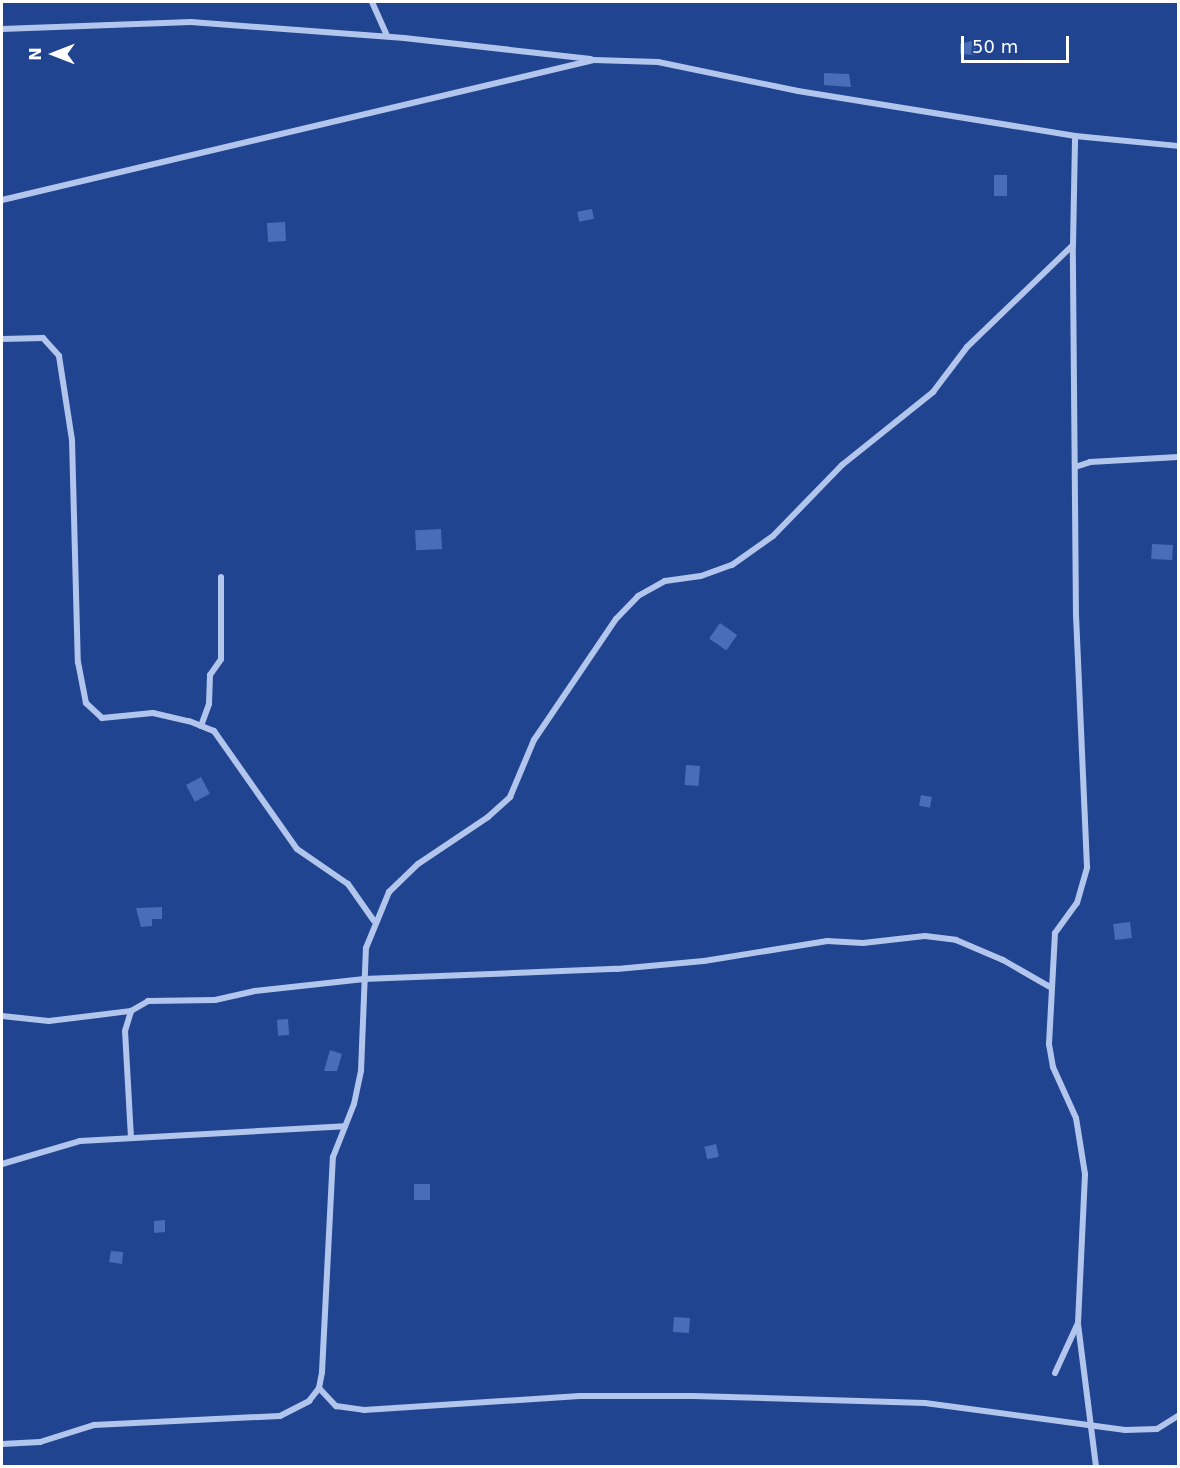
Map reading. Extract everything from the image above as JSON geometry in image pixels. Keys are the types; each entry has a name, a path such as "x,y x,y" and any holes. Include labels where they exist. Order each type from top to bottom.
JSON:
{"street":[{"path":"372,2 387,36"},
{"path":"2,29 191,22 387,36 594,60 658,62 798,91 1075,136 1179,146"},
{"path":"2,201 594,60"},
{"path":"1075,136 1073,245 1078,722 1087,867 1077,903 1055,933 1050,987 1049,1044 1053,1067 1076,1118 1084,1164 1078,1323 1096,1467"},
{"path":"2,1444 39,1442 94,1425 280,1416 301,1407 319,1388 331,1172 361,1071 366,948 374,921 389,892 408,873 488,817 510,797 534,740 616,619 638,596 665,581 701,576 732,565 773,536 842,465 933,392 967,347 1073,245"},
{"path":"2,339 43,338 59,356 72,440 78,651 86,703 102,718 153,713 214,731 243,767 297,849 348,884 374,921"},
{"path":"1075,467 1090,462 1179,457"},
{"path":"201,726 209,704 210,675 221,659 221,577"},
{"path":"2,1016 49,1021 131,1011 148,1001 215,1000 364,979 617,969 704,961 826,941 863,943 925,936 956,940 1003,960 1050,987"},
{"path":"131,1011 124,1053 131,1138"},
{"path":"2,1164 80,1141 345,1126"},
{"path":"1055,1373 1078,1323"},
{"path":"319,1388 336,1406 349,1410 580,1396 844,1399 925,1403 1089,1423 1125,1430 1157,1429 1179,1416"}],"building":[{"path":"975,40 976,55 960,54 960,44"},
{"path":"824,73 849,74 851,87 824,85"},
{"path":"994,175 1007,175 1007,196 994,196"},
{"path":"592,209 594,219 579,222 577,212"},
{"path":"285,222 286,241 268,242 267,223"},
{"path":"441,529 442,549 416,550 415,530"},
{"path":"1152,544 1173,545 1172,560 1151,559"},
{"path":"720,623 737,635 726,651 709,639"},
{"path":"686,765 700,766 699,786 685,785"},
{"path":"201,777 210,794 195,802 186,785"},
{"path":"921,795 932,797 930,808 919,806"},
{"path":"162,907 162,919 152,919 152,926 141,927 136,908"},
{"path":"1130,922 1132,938 1115,940 1113,924"},
{"path":"288,1019 289,1035 278,1036 277,1020"},
{"path":"330,1050 342,1054 337,1071 324,1071"},
{"path":"716,1144 719,1157 707,1159 704,1147"},
{"path":"414,1184 430,1184 430,1200 414,1200"},
{"path":"165,1220 165,1232 154,1233 154,1221"},
{"path":"111,1251 123,1252 122,1264 109,1262"},
{"path":"674,1317 690,1318 689,1333 673,1332"}]}
